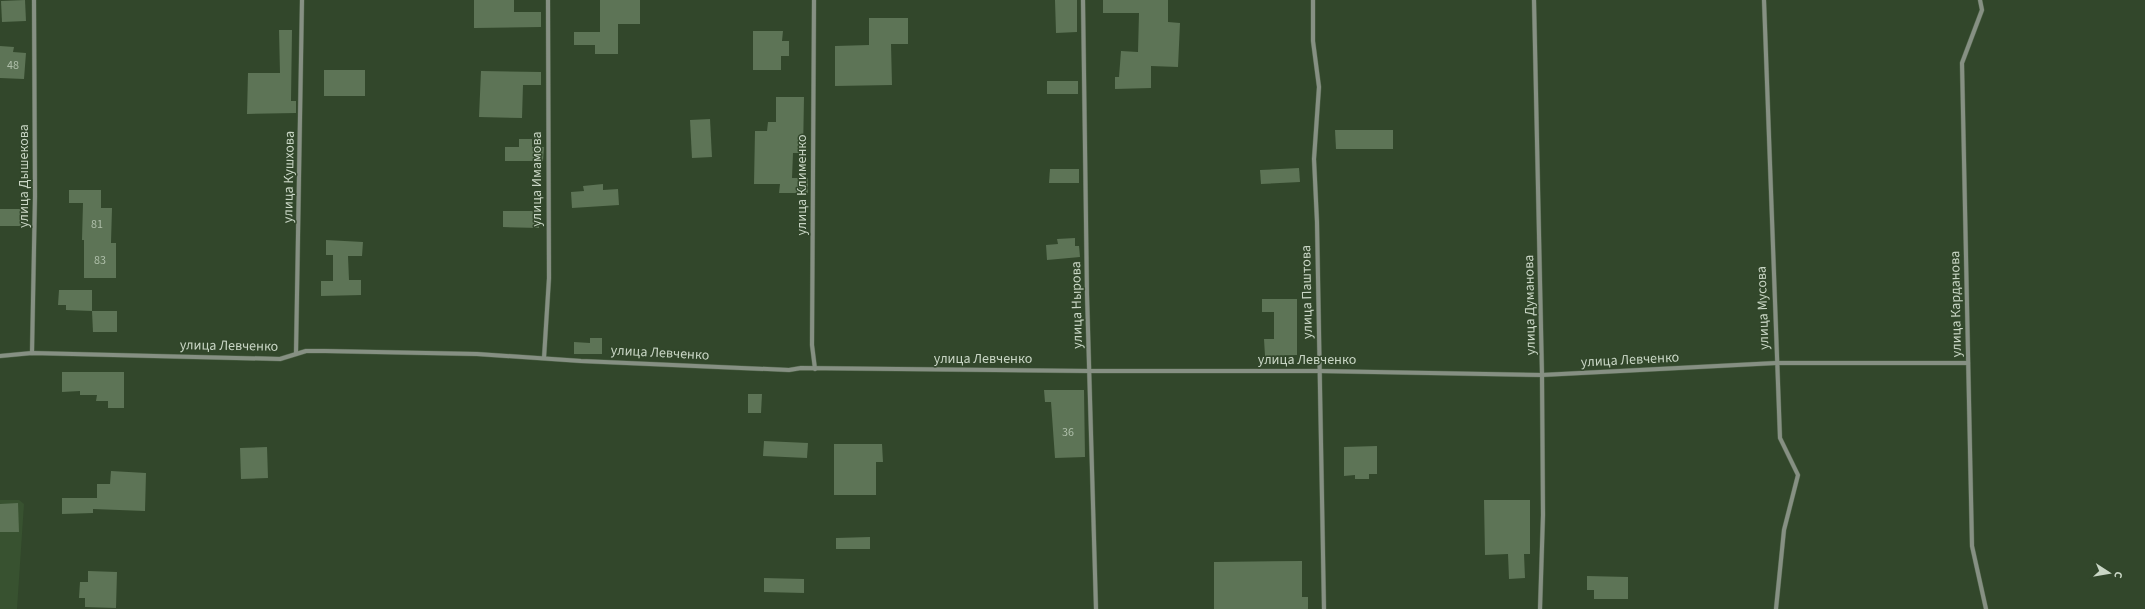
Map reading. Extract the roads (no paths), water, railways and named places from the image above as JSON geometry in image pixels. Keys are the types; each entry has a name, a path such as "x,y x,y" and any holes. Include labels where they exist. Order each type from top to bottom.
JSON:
{"street":[{"name":"улица Дышекова","path":"32,353 35,196 34,0"},
{"name":"улица Кушхова","path":"296,354 300,190 302,0"},
{"name":"улица Имамова","path":"544,358 549,278 548,0"},
{"name":"улица Клименко","path":"814,0 812,344 814,369"},
{"name":"улица Нырова","path":"1083,0 1089,371 1096,609"},
{"name":"улица Паштова","path":"1313,0 1313,41 1319,87 1314,159 1317,222 1324,609"},
{"name":"улица Думанова","path":"1534,0 1542,375 1543,515 1540,609"},
{"name":"улица Мусова","path":"1764,0 1776,363 1780,438 1798,475 1794,485 1784,530 1776,609"},
{"name":"улица Карданова","path":"1980,0 1982,10 1962,63 1972,546 1986,609"},
{"name":"улица Левченко","path":"0,356 32,353 280,359 306,351 477,354 782,370 1320,370 1542,375 1776,363 1968,363"}]}
